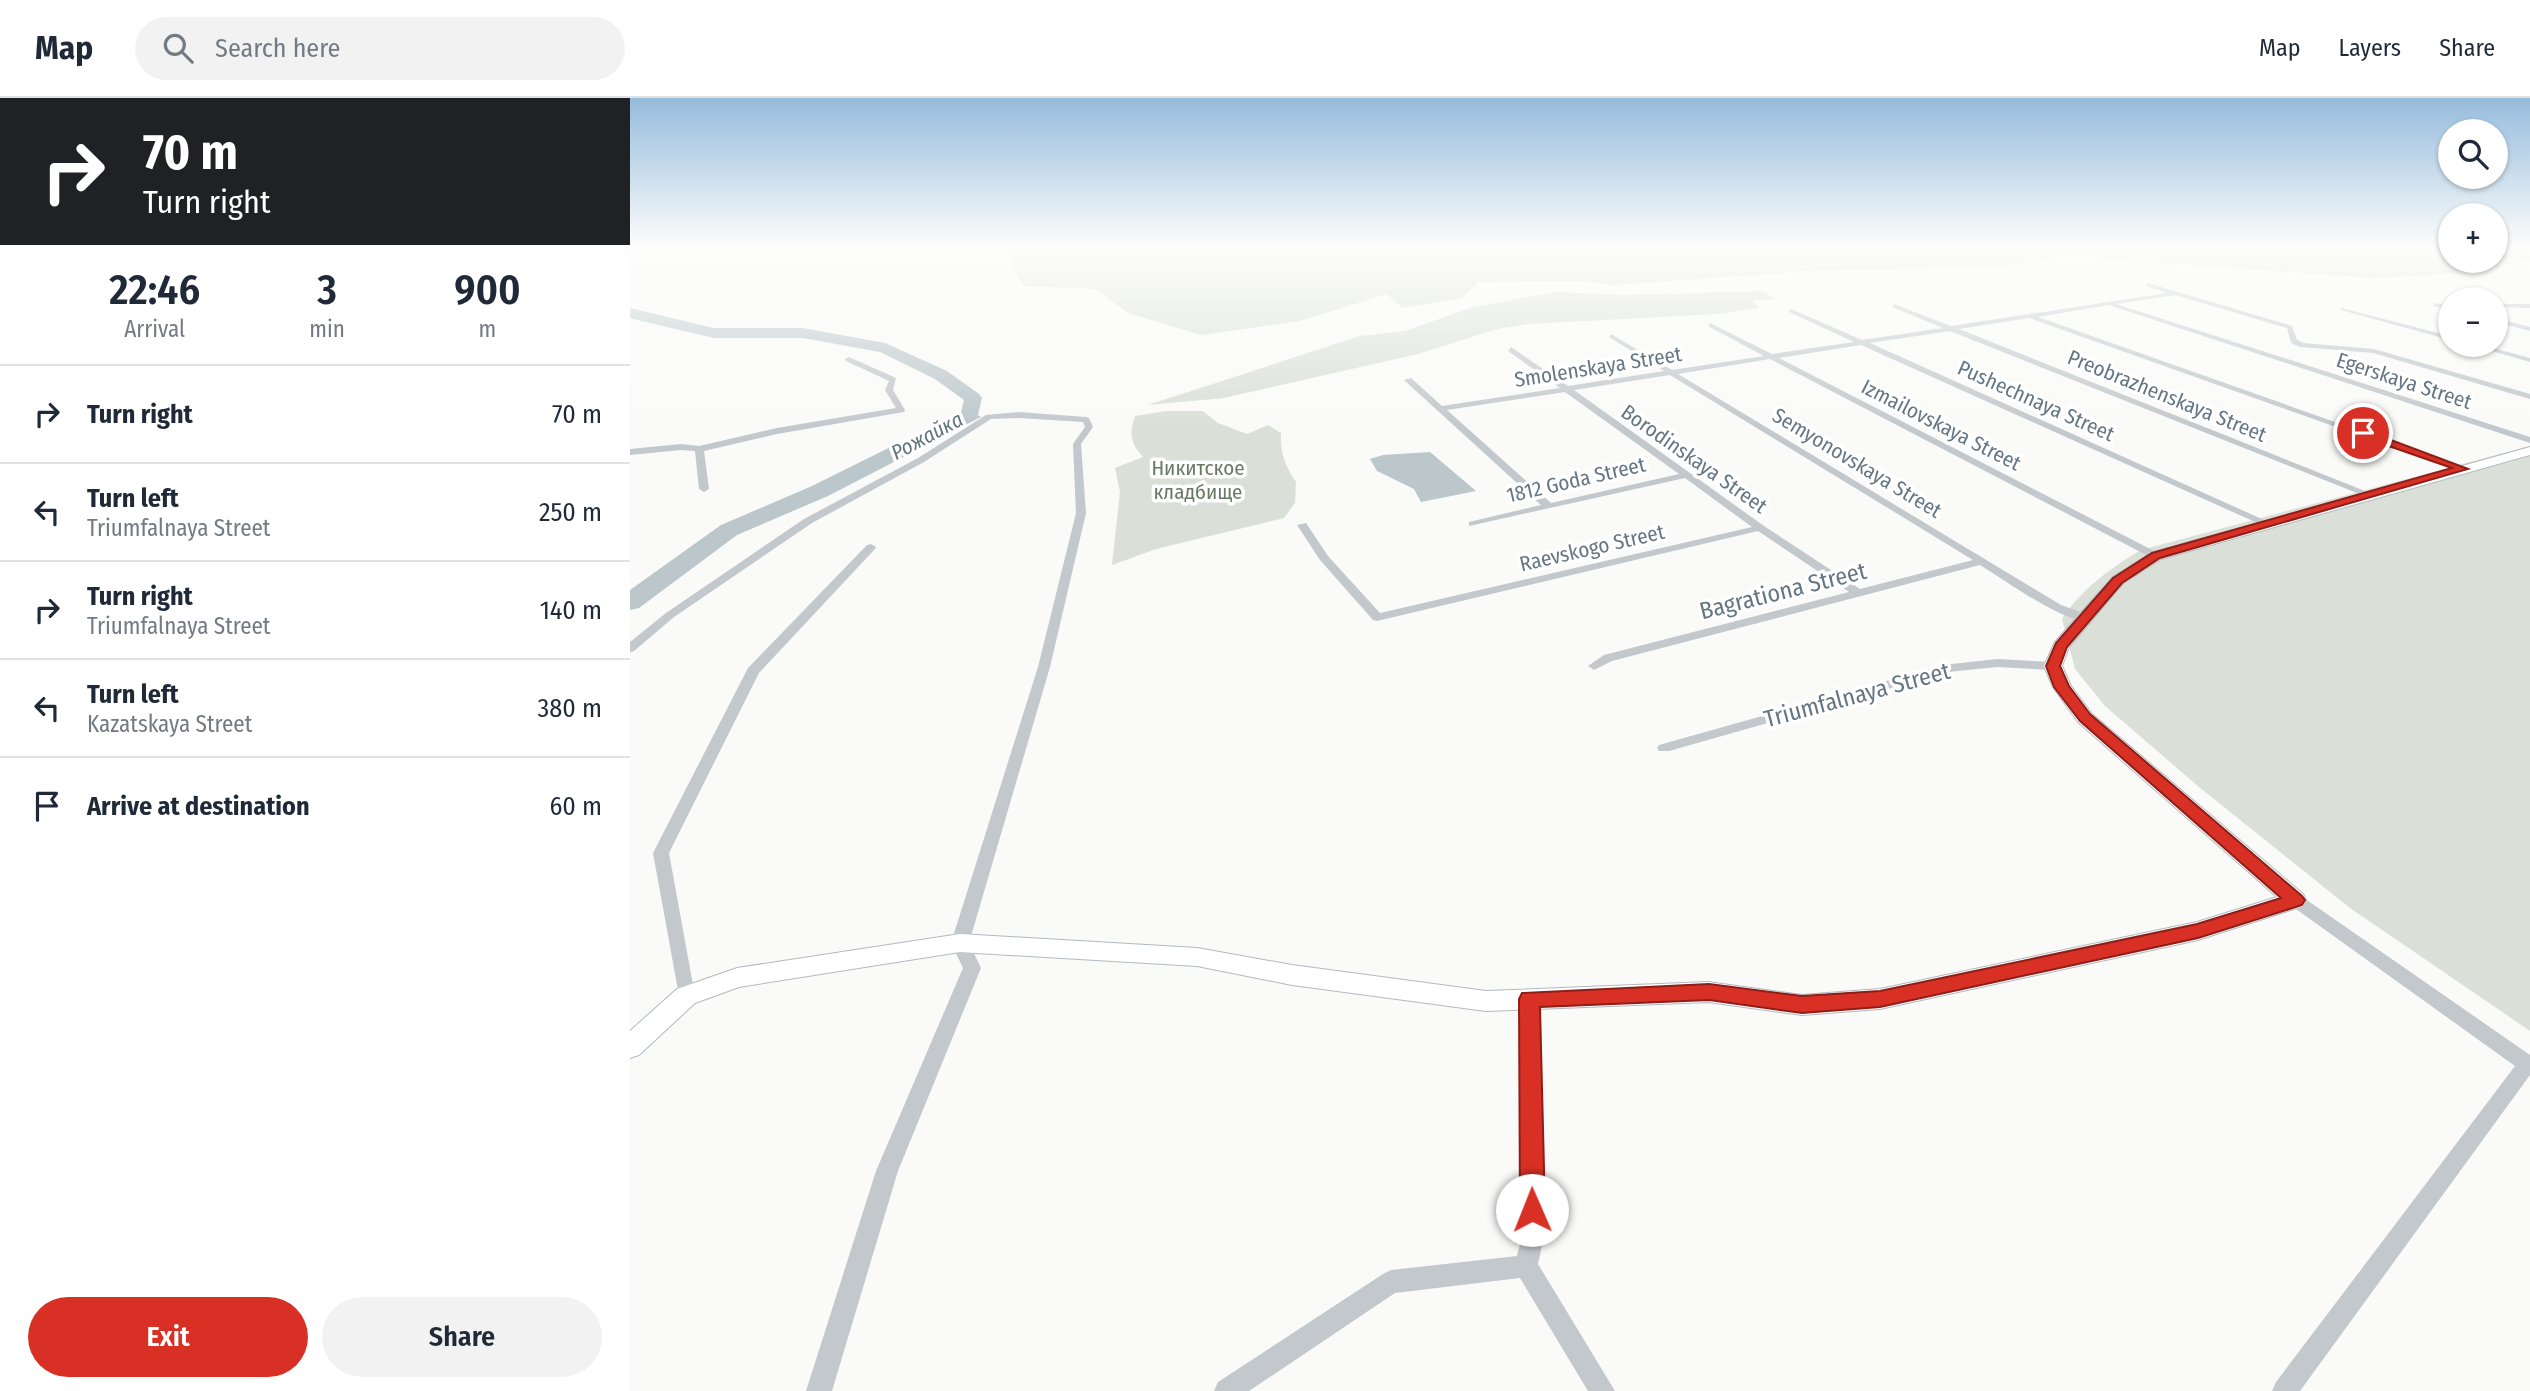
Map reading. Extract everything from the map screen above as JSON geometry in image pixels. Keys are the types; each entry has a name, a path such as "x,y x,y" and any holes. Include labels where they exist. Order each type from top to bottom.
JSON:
{"street":[{"name":"Preobrazhenskaya Street","path":"1900,308 2370,495"},
{"name":"Smolenskaya Street","path":"1440,409 2079,308"},
{"name":"Egerskaya Street","path":"2121,308 2530,440"},
{"path":"2227,308 2290,327 2294,341 2303,345 2374,351 2530,397"},
{"path":"2343,309 2438,335"},
{"name":"Pushechnaya Street","path":"1791,311 2268,524"},
{"path":"2029,316 2463,469"},
{"path":"2508,323 2530,328"},
{"name":"Izmailovskaya Street","path":"1710,326 2156,556"},
{"name":"Semyonovskaya Street","path":"1611,337 1674,372 2057,607 2085,618"},
{"name":"Borodinskaya Street","path":"1511,349 1760,528 1859,594"},
{"path":"2508,354 2530,360"},
{"path":"630,452 681,447 699,449 777,431 901,410 889,390 893,380 849,359"},
{"path":"1408,380 1548,506"},
{"path":"630,648 670,615 808,521 921,460 989,417 1019,415 1086,420 1088,427 1077,444 1081,513 1072,552 1044,667 960,943 972,968 887,1171 819,1391"},
{"path":"699,449 704,489"},
{"path":"2286,1391 2528,1065 2295,900 2085,718 2062,687 2053,666 2061,646 2118,580 2156,556 2530,451"},
{"name":"1812 Goda Street","path":"1473,524 1686,475"},
{"name":"Raevskogo Street","path":"1302,525 1324,558 1377,617 1760,528"},
{"path":"686,996 661,853 753,671 872,547"},
{"name":"Bagrationa Street","path":"1594,666 1608,658 1983,561"},
{"name":"Triumfalnaya Street","path":"1664,748 1947,668 1997,663 2053,666"},
{"path":"630,1047 686,996 737,978 780,969 960,943 1198,957 1292,975 1486,1001 1709,992 1802,1004 1880,999 2198,931 2295,900"},
{"path":"1529,999 1532,1236 1526,1266 1602,1391"},
{"path":"1227,1391 1391,1282 1526,1266"}],"green space":[{"path":"1122,308 1341,308 1300,321 1201,335 1128,313"},
{"path":"1469,308 1757,308 1717,314 1529,324 1497,329 1418,354 1224,398 1148,405 1360,336 1405,331"},
{"name":"Никитское кладбище","path":"1166,411 1203,411 1218,423 1247,434 1268,425 1281,433 1284,459 1296,482 1295,503 1284,518 1156,549 1112,565 1120,492 1115,468 1143,457 1132,438 1135,416"},
{"path":"2530,446 2530,1031 2350,908 2199,787 2105,706 2075,669 2062,619 2078,598 2098,580 2141,550"}],"shaded area":[{"path":"1430,452 1476,491 1421,502 1414,489 1377,471 1370,459 1383,455"}],"waterway":[{"name":"Рожайка","path":"630,312 714,333 803,333 885,348 941,375 973,398 970,415 820,491 729,530 630,602"},
{"path":"970,415 979,417"}],"route":[{"path":"1532,1210 1529,999 1709,992 1802,1004 1880,999 2198,931 2295,900 2085,718 2062,687 2053,666 2061,646 2118,580 2156,556 2463,469 2363,433"}]}
